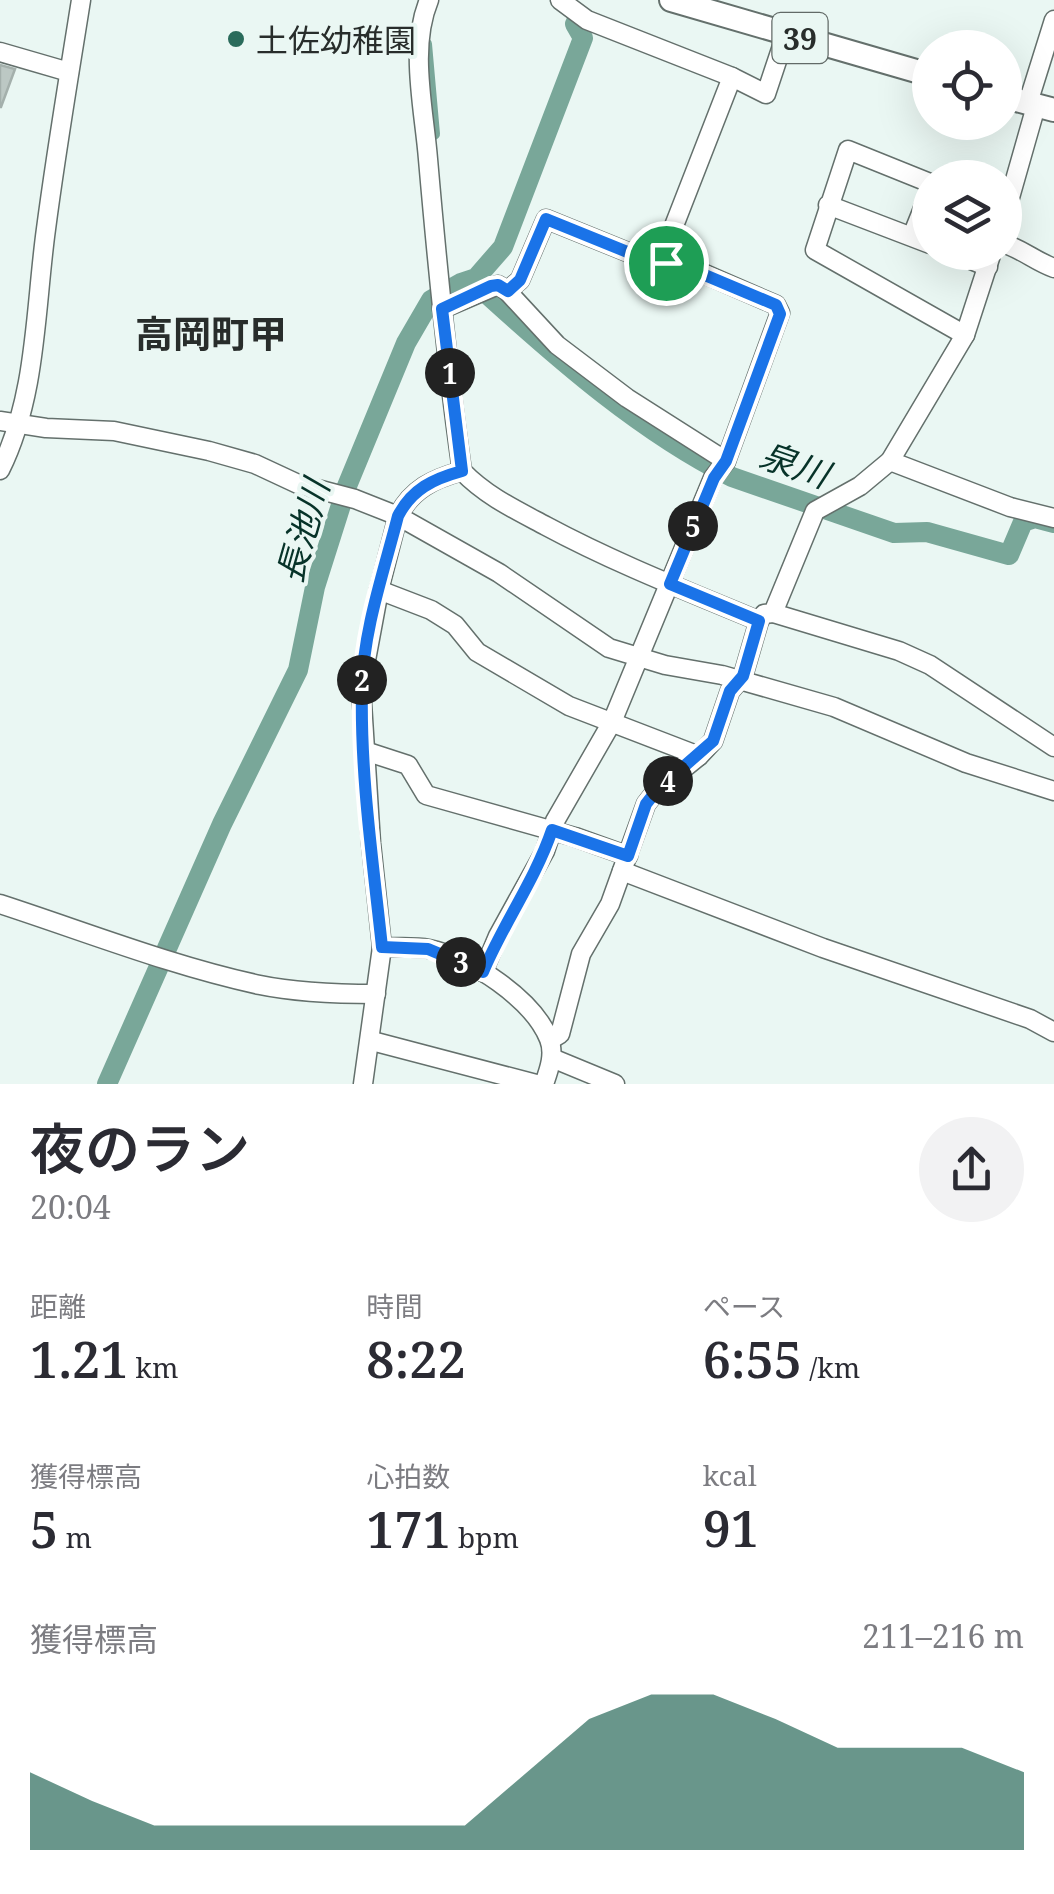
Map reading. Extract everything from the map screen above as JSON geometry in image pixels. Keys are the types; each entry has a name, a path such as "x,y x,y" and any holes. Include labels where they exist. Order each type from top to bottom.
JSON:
{"main road":[{"name":"39","path":"671,0 912,70"}],"street":[{"path":"0,470 19,426 81,0"},
{"path":"430,0 418,35 438,280 462,471 478,488 500,502 588,548 764,617 899,651 930,665 1054,747"},
{"path":"560,0 587,20 766,94 786,34"},
{"path":"1018,160 1054,20"},
{"path":"0,52 69,72"},
{"path":"666,263 663,254 732,77"},
{"path":"912,174 851,144 815,250 965,334"},
{"path":"828,205 912,236"},
{"path":"483,972 498,936 545,852 552,830 612,722 636,658 721,468 780,314 776,305 674,262 657,264 546,219 520,280 508,291"},
{"path":"1022,250 1034,261 1054,268"},
{"path":"544,1084 580,954 610,904 646,804 713,741 730,691 743,676 764,617 819,508 860,486 890,461 965,334 987,270"},
{"path":"442,306 498,285 557,345 721,468"},
{"path":"0,421 19,426 114,431 209,451 255,464 298,484 355,499 398,516 499,573 593,640 636,658 722,674 834,707 966,762 1054,791"},
{"path":"890,461 1010,508 1054,518"},
{"path":"364,1084 382,947 362,687 379,590 398,516 406,500 423,485 462,471"},
{"path":"379,590 455,624 478,652 568,706 699,756"},
{"path":"365,751 408,765 426,795 552,830 823,948 1030,1019 1054,1032"},
{"path":"0,904 262,985 331,994 376,994"},
{"path":"382,947 428,949 483,972 534,1014 551,1049 615,1084"},
{"path":"372,1041 536,1084"}],"building":[{"path":"0,65 15,69 1,107 0,107"}],"waterway":[{"name":"長池川","path":"107,1084 222,824 298,670 315,587 347,486 406,343 431,300 476,278 503,247 583,38 575,24"},
{"path":"426,44 434,134"},
{"name":"泉川","path":"488,295 635,417 732,477 894,533 927,532 1009,555 1023,522 1035,518 1054,523"}],"place":[{"name":"土佐幼稚園","path":"236,39"}],"district":[{"name":"高岡町甲","path":"211,333"}],"route":[{"path":"546,219 657,264 666,263 674,262 776,305 780,314 726,461 714,478 670,584 759,621 743,676 730,691 713,741 646,804 628,856 552,830 545,852 498,936 483,972 428,949 382,947 362,687 366,650 398,516 406,500 423,485 462,471 442,309 491,286 508,291 520,280 546,219"}]}
